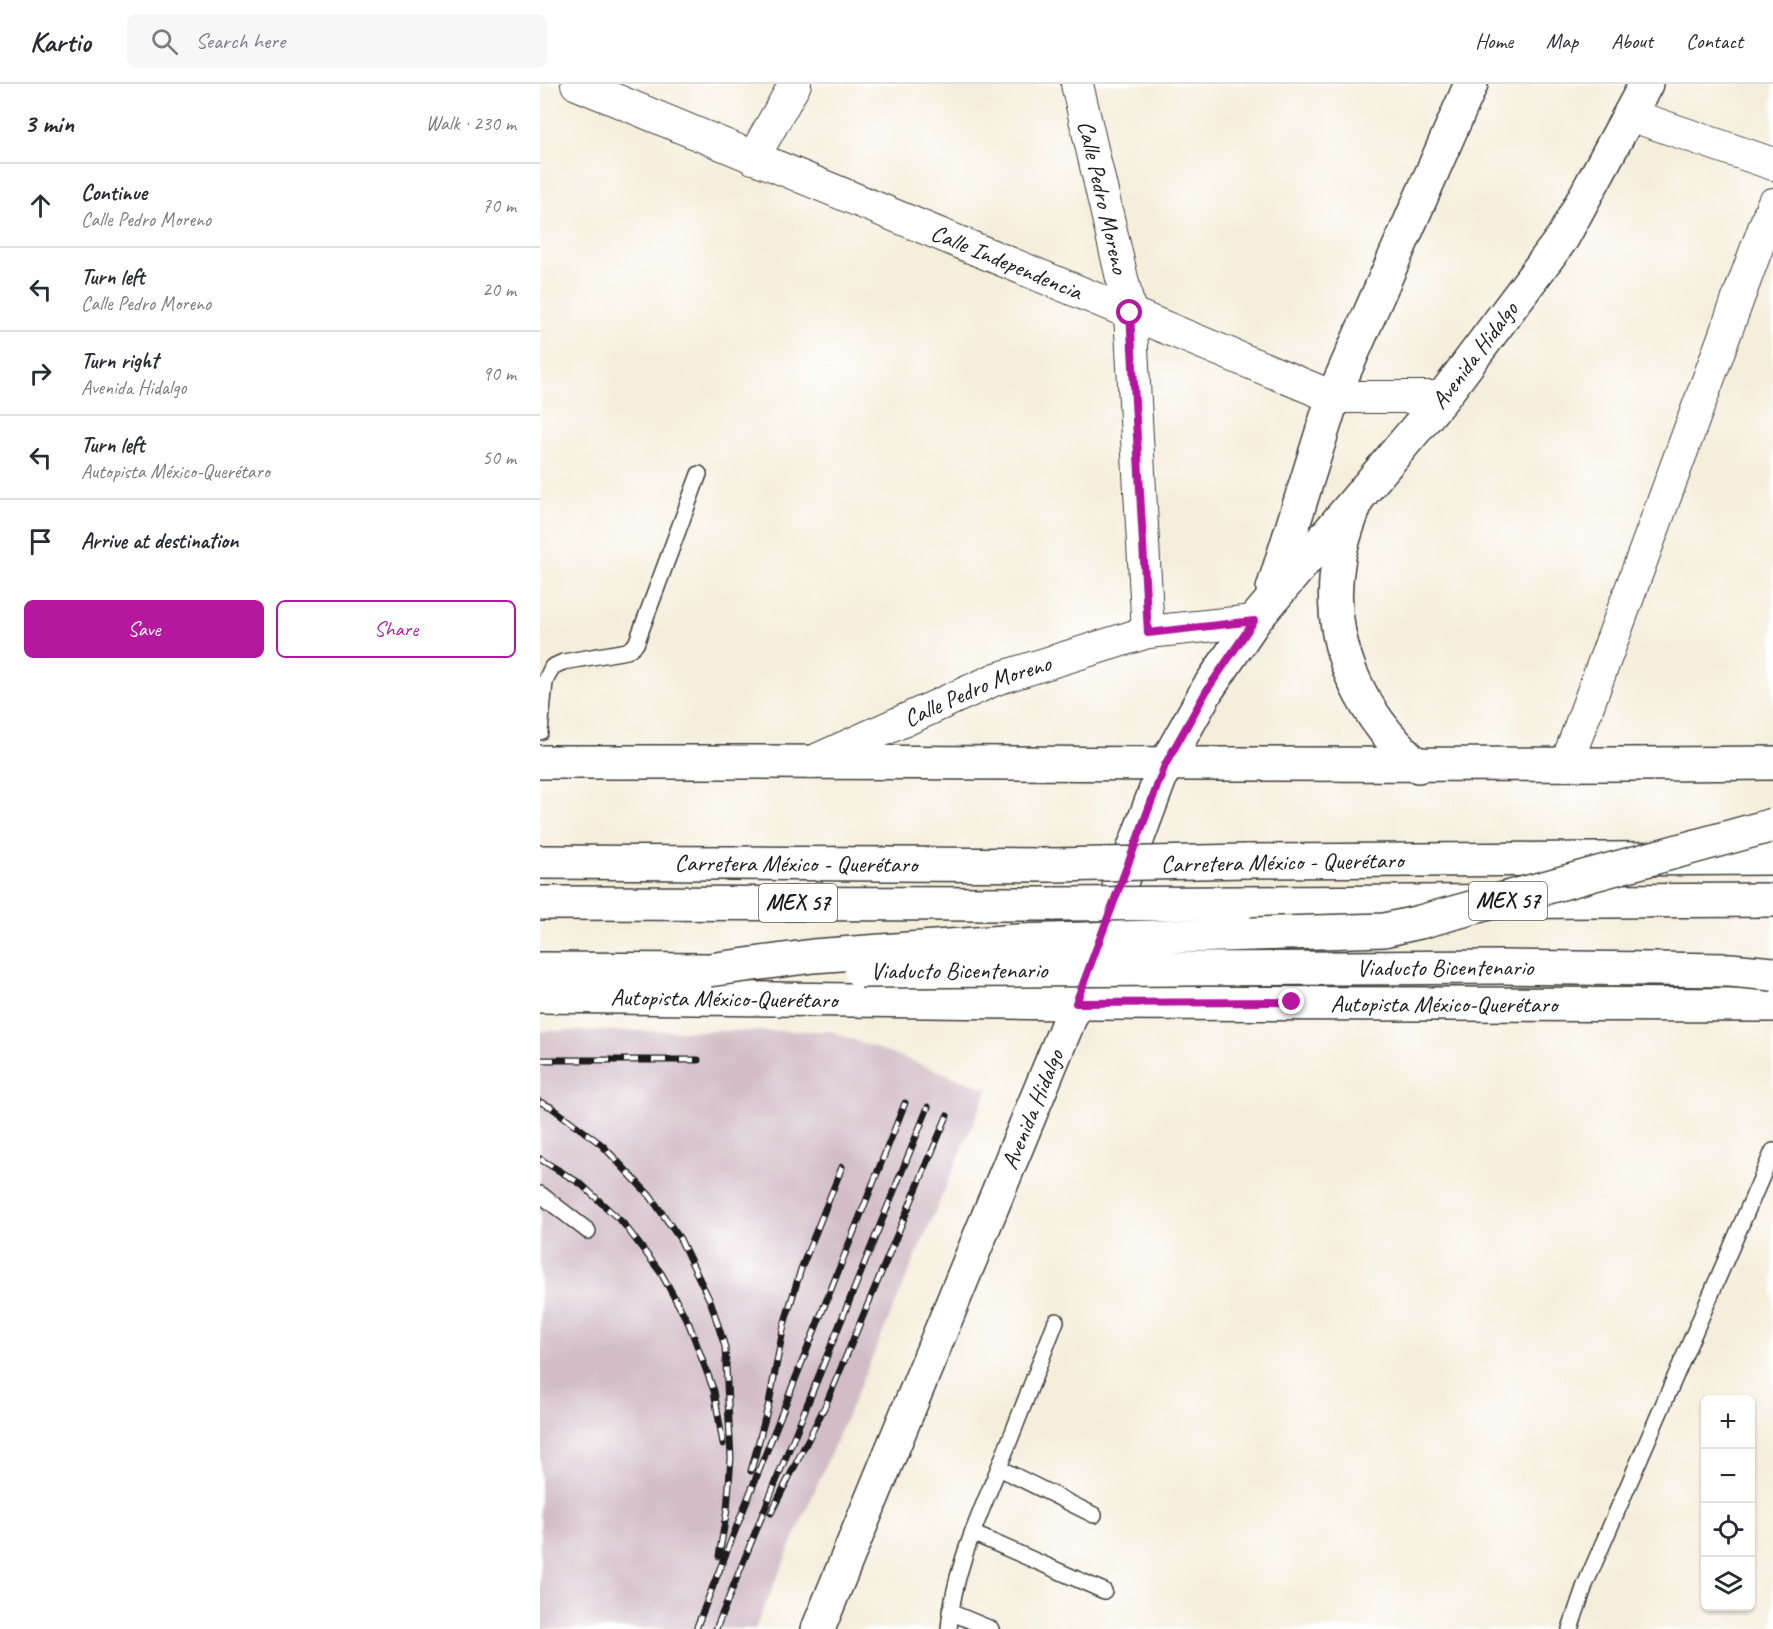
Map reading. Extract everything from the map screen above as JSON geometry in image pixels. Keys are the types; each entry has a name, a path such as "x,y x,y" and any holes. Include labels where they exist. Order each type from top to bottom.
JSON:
{"main road":[{"name":"Avenida Hidalgo","path":"1262,612 1333,397 1471,84"},
{"name":"Avenida Hidalgo","path":"826,1627 1076,1003 1165,765 1207,690 1262,612 1443,397 1563,237 1646,84"},
{"path":"1357,500 1346,528 1339,558 1336,588 1337,618 1342,648 1351,675 1368,709 1396,747 1418,766"},
{"path":"540,762 814,761 1418,766 1773,763"},
{"path":"709,970 813,956 1017,940 1384,930 1773,825"},
{"name":"Carretera México - Querétaro","path":"540,862 1053,865 1246,861 1773,858"},
{"name":"Carretera México - Querétaro","path":"540,903 1055,904 1773,900"},
{"name":"Viaducto Bicentenario","path":"540,969 925,971 1501,967 1730,970 1773,974"},
{"name":"Autopista México-Querétaro","path":"540,996 1076,1003 1773,1005"}],"street":[{"name":"Calle Independencia","path":"577,84 1333,397 1443,397"},
{"path":"753,158 795,84"},
{"name":"Calle Pedro Moreno","path":"1077,84 1130,313 1148,633"},
{"path":"1630,116 1773,164"},
{"path":"1566,765 1773,204"},
{"name":"Calle Pedro Moreno","path":"814,761 996,679 1148,633 1262,612"}],"lane":[{"path":"540,732 545,682 552,667 562,662 627,651 636,644 699,474"},
{"path":"1570,1629 1585,1586 1773,1151"},
{"path":"540,1194 588,1231"},
{"path":"949,1629 950,1612 958,1576 972,1533 1056,1321"},
{"path":"999,1468 1094,1515"},
{"path":"972,1533 1104,1591"},
{"path":"950,1612 991,1629"}],"shaded area":[{"path":"540,1031 830,1031 988,1089 755,1629 540,1629"}],"railway":[{"path":"540,1060 698,1060"},
{"path":"540,1102 551,1107 602,1145 650,1196 680,1239 711,1303 725,1347 731,1458 727,1510 719,1556"},
{"path":"696,1629 905,1103"},
{"path":"716,1629 928,1107"},
{"path":"771,1513 826,1404 947,1116"},
{"path":"540,1159 581,1184 623,1223 661,1273 689,1324 714,1391 723,1444"},
{"path":"751,1471 769,1403 784,1325 801,1269 842,1167"}],"route":[{"path":"1130,313 1148,633 1254,621 1207,690 1165,765 1076,1003 1292,1002"}]}
